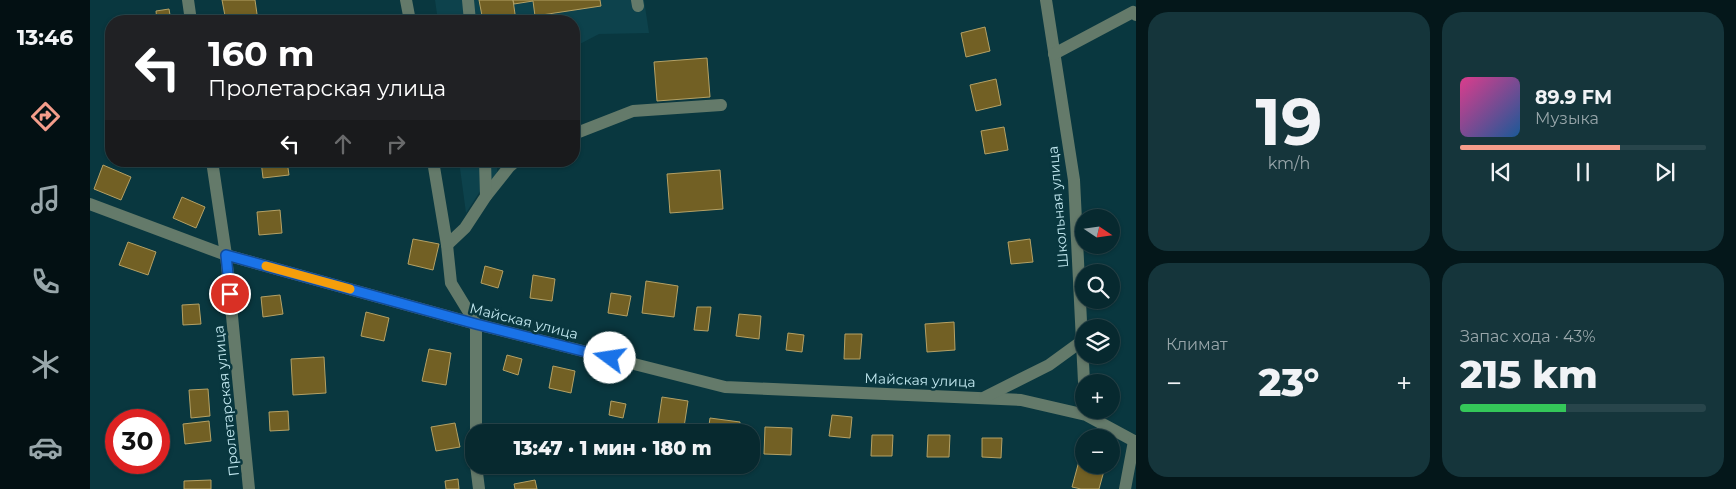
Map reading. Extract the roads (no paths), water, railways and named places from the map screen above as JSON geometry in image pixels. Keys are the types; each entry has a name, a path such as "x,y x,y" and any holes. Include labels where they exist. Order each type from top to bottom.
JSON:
{"street":[{"path":"188,0 190,15"},
{"path":"406,0 409,15"},
{"path":"468,0 469,15"},
{"name":"Школьная улица","path":"1046,0 1074,180 1081,319"},
{"path":"1054,54 1133,12 1136,16"},
{"path":"580,132 633,111 721,105"},
{"name":"Пролетарская улица","path":"213,167 226,255 250,489"},
{"path":"434,167 447,245 451,283 476,324 476,424"},
{"path":"485,167 486,196"},
{"path":"447,245 465,228 486,196 509,167"},
{"name":"Майская улица","path":"90,204 226,255 476,324 725,387 1021,400 1075,411"},
{"path":"983,398 1049,366 1075,346"},
{"name":"Майская улица","path":"1096,419 1135,442"},
{"path":"1125,489 1135,442"},
{"path":"477,474 479,489"}]}
